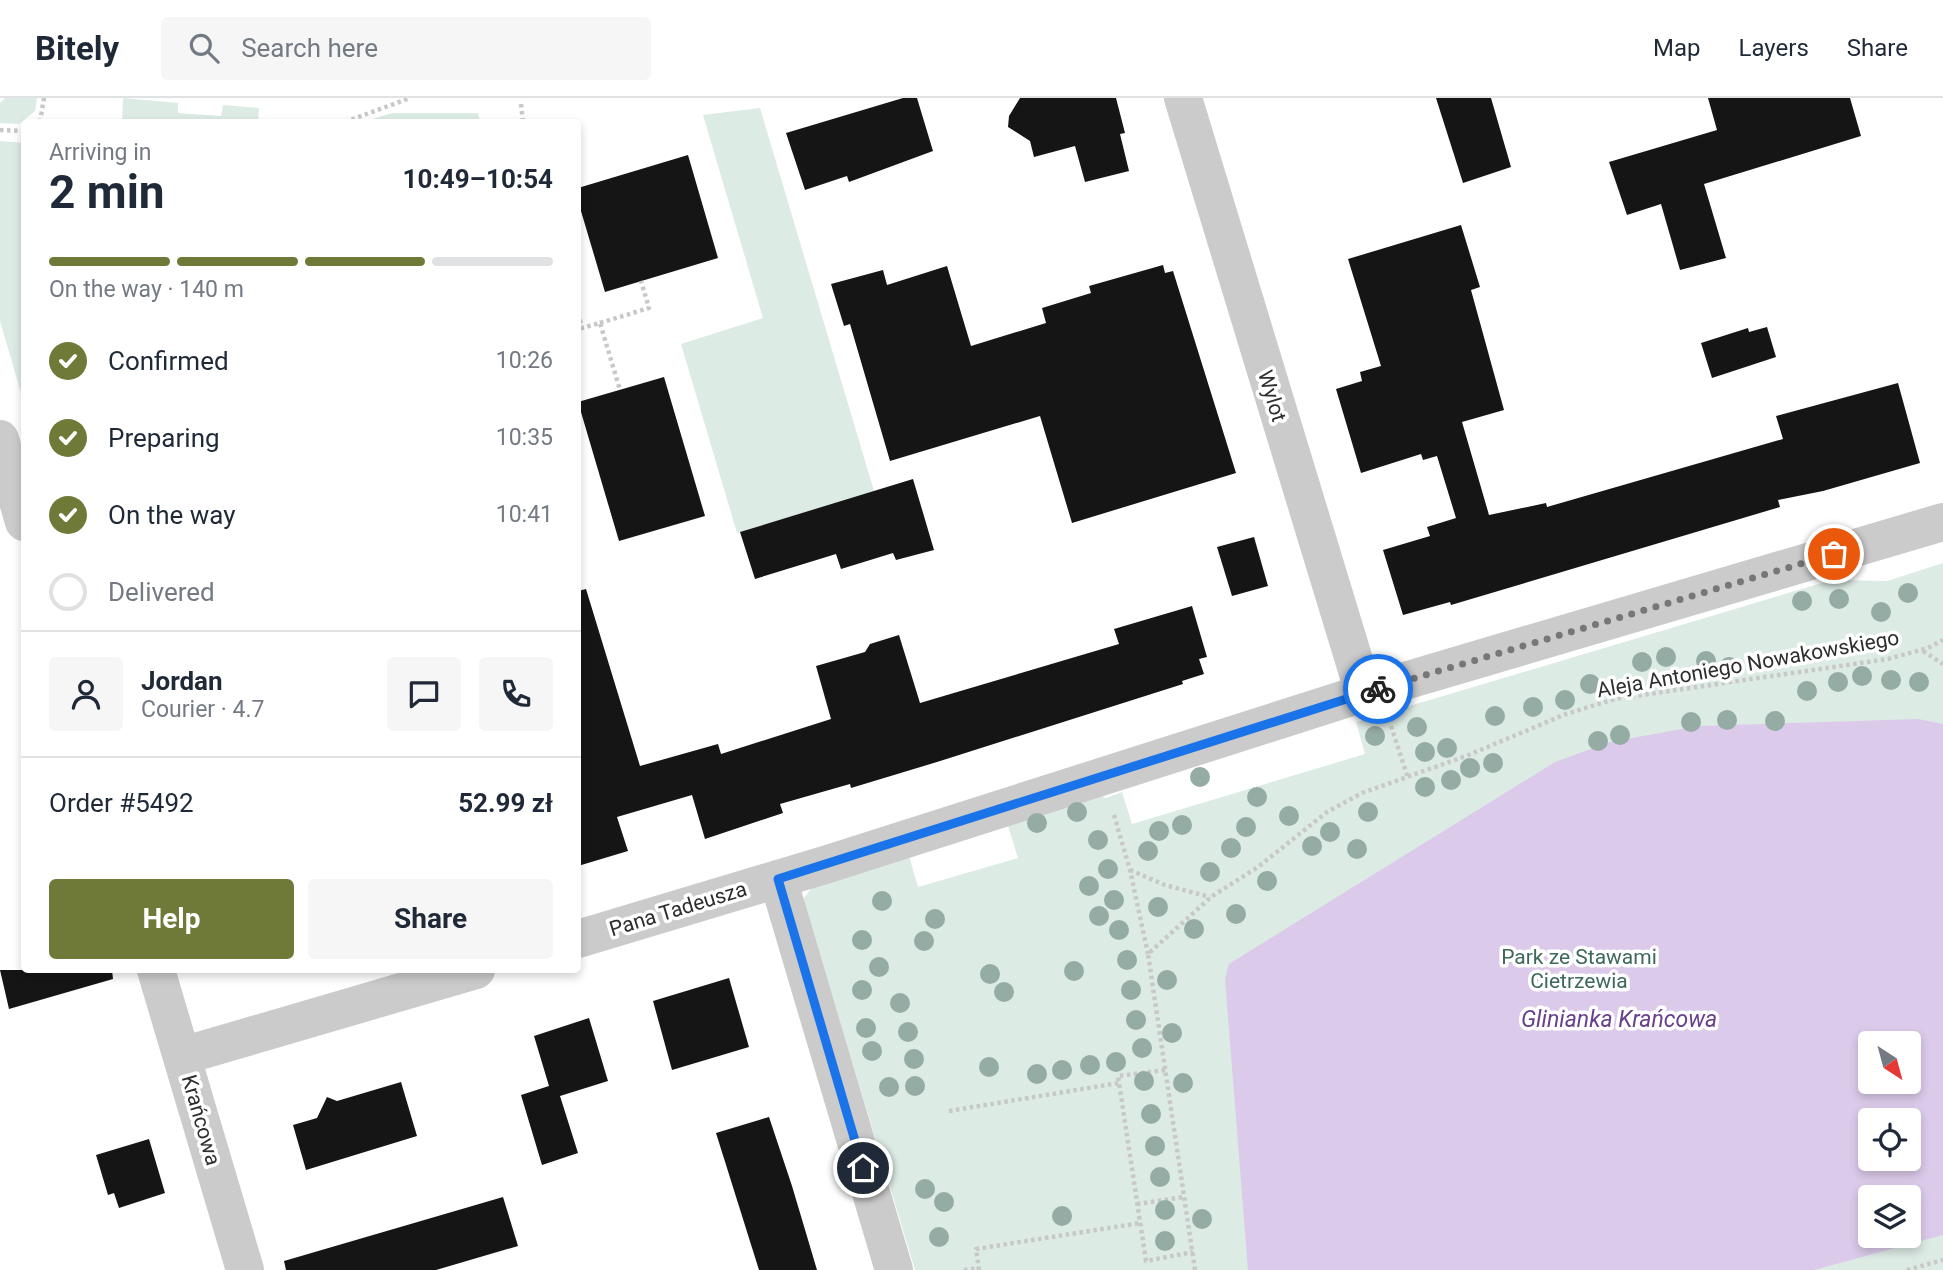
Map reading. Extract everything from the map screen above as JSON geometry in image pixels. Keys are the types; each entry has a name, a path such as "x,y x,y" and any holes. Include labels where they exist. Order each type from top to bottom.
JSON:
{"street":[{"name":"Wylot","path":"1183,98 1372,691"},
{"path":"0,439 21,512"},
{"name":"Pana Tadeusza","path":"581,938 778,879 1372,691 1943,522"},
{"path":"778,879 894,1270"},
{"name":"Krańcowa","path":"157,973 245,1270"},
{"path":"182,1056 466,973"}],"path":[{"path":"40,119 44,98"},
{"path":"353,119 410,98"},
{"path":"521,104 523,119"},
{"path":"0,130 21,131"},
{"path":"581,324 582,328 649,308 641,281"},
{"path":"600,323 620,390"},
{"name":"Aleja Antoniego Nowakowskiego","path":"1148,954 1211,897 1258,867 1327,812 1362,793 1408,778 1566,714 1615,699 1888,659 1922,650 1943,640"},
{"path":"1922,650 1943,664"},
{"path":"1372,691 1408,778"},
{"path":"1103,777 1130,870 1148,954 1195,1270"},
{"path":"1130,870 1165,884 1211,897"},
{"path":"1165,1070 1118,1076 1137,1204 1146,1261 1193,1252"},
{"path":"949,1111 1119,1083"},
{"path":"1137,1204 1184,1197"},
{"path":"964,1270 979,1269 975,1249 1140,1223"},
{"path":"1907,1270 1943,1261"}],"green space":[{"path":"5,98 37,98 35,111 21,119 19,124 0,123 0,103"},
{"path":"123,98 178,103 178,113 221,116 223,105 259,108 258,119 122,119"},
{"path":"760,108 874,491 737,533 681,344 763,318 703,115"},
{"path":"392,113 478,113 479,119 373,119"},
{"path":"0,141 21,143 21,393 0,321"},
{"name":"Park ze Stawami Cietrzewia","path":"1943,563 1943,1270 915,1270 803,899 813,886 909,856 918,887 1018,858 1008,826 1093,794 1106,798 1122,792 1132,824 1365,754 1356,722 1832,580 1887,581"}],"water":[{"name":"Glinianka Krańcowa","path":"1918,719 1943,724 1943,1235 1921,1241 1921,1185 1858,1185 1858,1248 1895,1248 1814,1270 1248,1270 1225,979 1229,964 1555,762 1610,742 1698,726"}],"building":[{"path":"903,98 917,98 933,151 849,182 847,176 805,190 786,133"},
{"path":"1020,98 1116,98 1125,133 1120,134 1129,171 1085,182 1075,146 1034,157 1030,141 1008,127 1009,116"},
{"path":"1436,98 1491,98 1511,167 1463,183"},
{"path":"1708,98 1850,98 1861,136 1704,184 1726,258 1680,270 1661,204 1627,215 1609,162 1717,130"},
{"path":"688,155 718,258 605,292 581,211 581,187"},
{"path":"1461,225 1480,287 1471,290 1504,410 1462,422 1489,515 1546,503 1547,507 1783,439 1776,416 1898,383 1920,463 1823,491 1778,500 1780,507 1451,605 1450,602 1403,615 1383,550 1430,536 1427,527 1456,518 1437,456 1423,460 1421,454 1361,473 1336,389 1362,381 1360,372 1381,366 1348,259"},
{"path":"1163,265 1165,273 1173,271 1236,473 1072,523 1040,416 890,461 850,324 844,326 831,284 883,270 887,285 947,266 971,346 1046,323 1042,308 1091,293 1089,286"},
{"path":"1767,327 1776,357 1712,378 1701,343 1748,328 1749,332"},
{"path":"664,377 705,516 619,541 581,412 581,401"},
{"path":"913,479 934,550 896,560 893,553 841,569 836,554 755,579 740,532"},
{"path":"1254,537 1268,586 1232,596 1217,547"},
{"path":"586,589 640,766 718,744 721,754 831,719 816,666 865,652 870,644 899,635 920,703 1119,644 1114,629 1192,606 1207,657 1199,659 1204,674 1182,681 1183,684 851,788 850,784 780,804 783,813 705,839 692,795 617,817 628,851 581,865 581,590"},
{"path":"0,970 21,970 21,973 112,973 113,979 9,1009"},
{"path":"729,978 749,1047 672,1070 653,1001"},
{"path":"589,1018 608,1081 560,1096 578,1153 542,1165 521,1095 549,1086 534,1036"},
{"path":"401,1082 417,1136 306,1170 293,1125 317,1118 327,1097 337,1101"},
{"path":"769,1117 817,1270 759,1270 716,1133"},
{"path":"149,1139 165,1193 119,1208 114,1193 108,1195 96,1155"},
{"path":"503,1197 518,1246 436,1270 286,1270 284,1261"}],"way so far":[{"path":"1378,689 1834,554"}],"route":[{"path":"863,1168 778,879 1378,689"}]}
